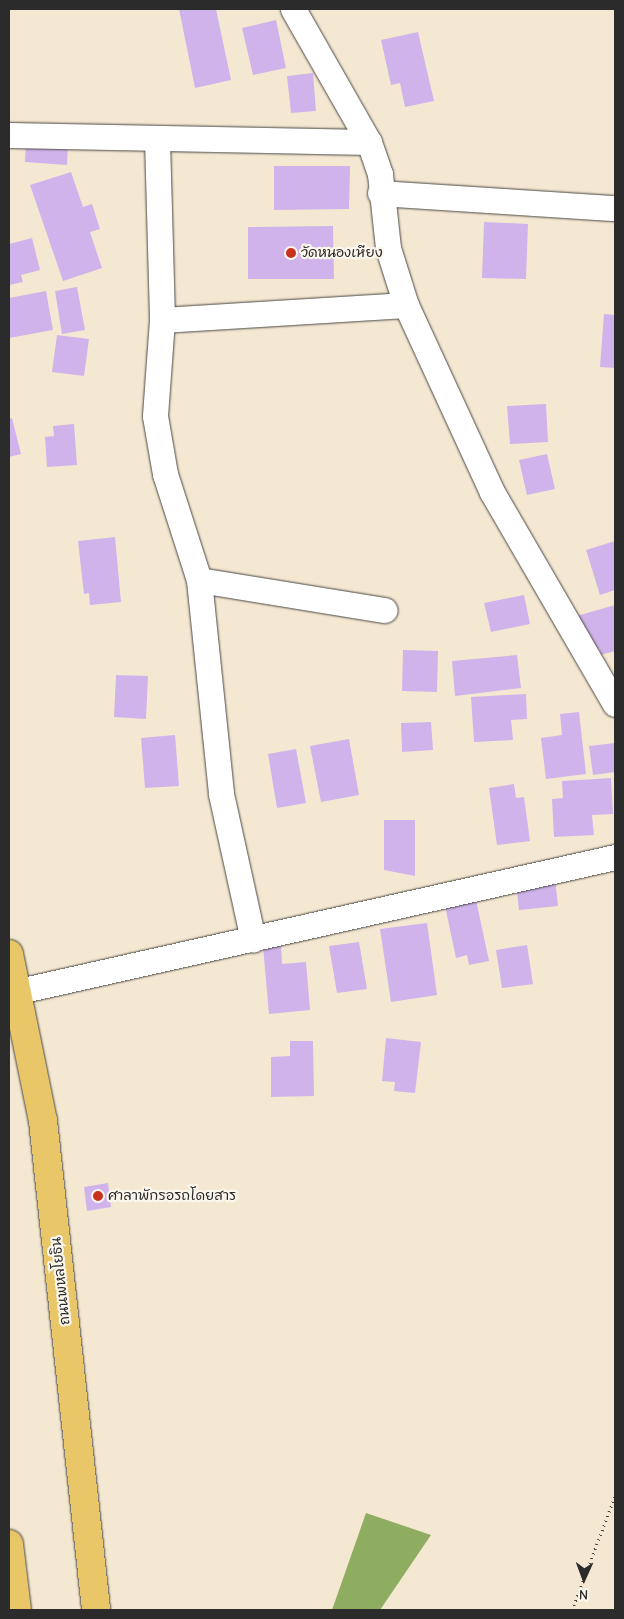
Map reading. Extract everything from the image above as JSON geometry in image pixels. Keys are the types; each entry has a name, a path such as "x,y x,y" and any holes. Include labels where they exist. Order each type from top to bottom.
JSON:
{"highway":[{"name":"ถนนพหลโยธิน","path":"9,954 19,991 44,1121 96,1610"},
{"path":"9,1548 17,1610"}],"street":[{"path":"293,9 369,142 380,174 380,193 388,248 406,305 492,492 615,704"},
{"path":"9,134 157,139 369,142"},
{"path":"157,139 162,320 155,416 165,474 199,580 221,794 253,940"},
{"path":"380,193 615,208"},
{"path":"162,320 406,305"},
{"path":"199,580 385,610"},
{"path":"19,991 253,940 615,857"}],"path":[{"path":"572,1610 615,1496"}],"green space":[{"path":"366,1513 431,1535 380,1610 332,1610"}],"building":[{"path":"179,9 216,9 231,80 195,88"},
{"path":"276,20 286,68 253,75 242,28"},
{"path":"418,32 434,101 405,107 400,83 391,85 381,40"},
{"path":"313,73 316,111 291,113 287,76"},
{"path":"26,142 68,144 67,165 25,162"},
{"path":"274,166 350,166 349,209 274,210"},
{"path":"71,172 83,207 92,204 100,229 90,232 102,268 63,281 30,185"},
{"path":"484,222 528,224 526,279 482,278"},
{"name":"วัดหนองเหียง","path":"333,226 334,279 248,279 248,227"},
{"path":"32,238 40,270 21,275 23,282 9,285 9,244"},
{"path":"77,287 85,330 62,334 55,291"},
{"path":"46,291 53,330 9,338 9,298"},
{"path":"604,314 615,315 615,368 600,367"},
{"path":"57,335 89,339 84,376 52,372"},
{"path":"546,404 548,442 510,444 507,406"},
{"path":"12,418 21,454 9,457 9,419"},
{"path":"74,424 77,465 47,467 45,437 54,436 53,426"},
{"path":"547,454 555,489 527,495 519,460"},
{"path":"115,537 121,602 90,605 89,593 84,594 78,541"},
{"path":"615,541 615,590 600,595 586,550"},
{"path":"524,595 530,624 491,632 484,603"},
{"path":"615,605 615,651 601,655 599,648 587,652 577,616"},
{"path":"403,650 438,651 437,692 402,691"},
{"path":"517,655 521,688 455,696 452,661"},
{"path":"116,675 148,676 146,719 114,717"},
{"path":"526,694 527,719 511,720 513,740 474,742 471,697"},
{"path":"579,712 586,774 546,779 541,738 562,735 560,714"},
{"path":"431,722 433,750 402,752 401,723"},
{"path":"175,735 179,786 145,788 141,738"},
{"path":"349,739 359,795 321,802 310,746"},
{"path":"615,743 615,772 593,775 589,746"},
{"path":"296,749 306,803 277,808 268,754"},
{"path":"611,778 613,814 592,815 594,835 554,837 552,799 563,798 562,781"},
{"path":"514,784 516,798 524,797 530,841 497,845 489,788"},
{"path":"384,820 415,820 415,876 384,870"},
{"path":"555,878 558,906 519,910 516,882"},
{"path":"475,895 489,961 469,965 467,955 456,958 444,901"},
{"path":"427,923 437,995 391,1002 380,929"},
{"path":"359,942 367,989 337,993 329,946"},
{"path":"281,944 282,964 306,962 310,1010 269,1014 263,946"},
{"path":"527,945 533,984 502,988 496,950"},
{"path":"386,1038 421,1042 415,1093 394,1091 395,1082 382,1081"},
{"path":"290,1041 313,1041 314,1096 271,1097 271,1057 290,1056"},
{"path":"108,1183 111,1207 87,1211 84,1187"}],"place":[{"name":"วัดหนองเหียง","path":"291,253"},
{"name":"ศาลาพักรอรถโดยสาร","path":"98,1196"}]}
